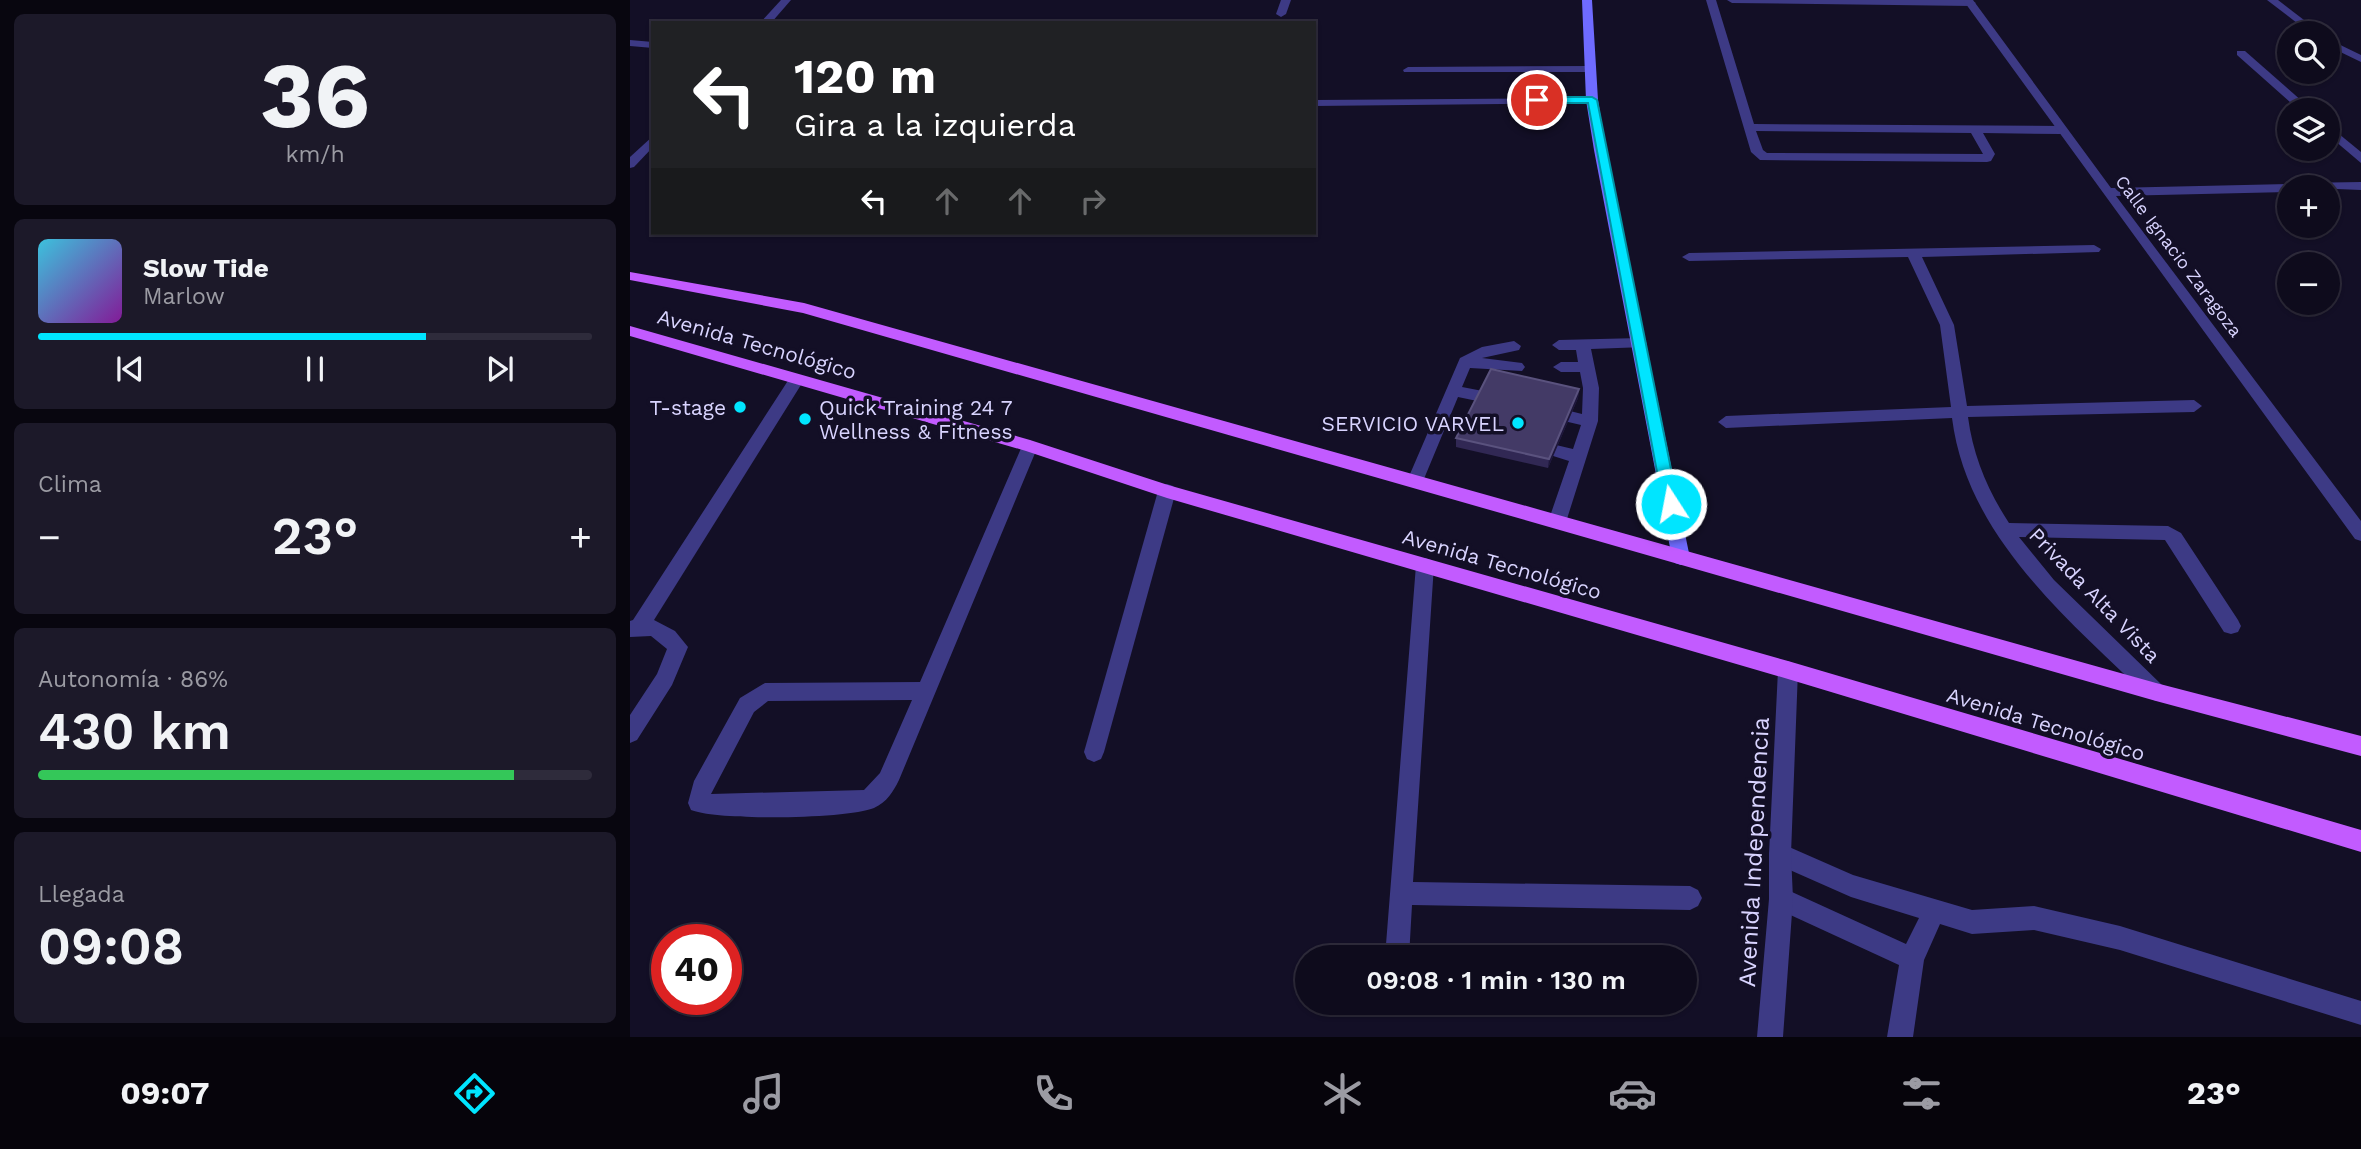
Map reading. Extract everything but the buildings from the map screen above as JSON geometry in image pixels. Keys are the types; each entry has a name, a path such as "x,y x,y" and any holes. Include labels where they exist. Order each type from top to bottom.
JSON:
{"main road":[{"name":"Avenida Tecnológico","path":"630,276 804,307 2156,692 2361,746"},
{"name":"Avenida Tecnológico","path":"630,331 1030,446 1167,491 1788,670 2361,841"}],"street":[{"path":"767,21 786,0"},
{"path":"1281,15 1286,0"},
{"path":"1587,0 1592,100 1681,558"},
{"path":"1711,0 1757,152 1771,159 1987,158 1989,154 1973,128"},
{"path":"1732,0 1969,2"},
{"path":"2272,0 2300,21"},
{"name":"Calle Ignacio Zaragoza","path":"1969,2 2060,130 2361,534"},
{"path":"630,43 651,45"},
{"path":"2340,48 2361,59"},
{"path":"2241,52 2293,98"},
{"path":"1408,70 1590,69"},
{"path":"1316,103 1592,100"},
{"path":"1749,127 2060,130"},
{"path":"2340,140 2361,159"},
{"path":"630,164 651,142"},
{"path":"2340,186 2361,186"},
{"path":"2108,192 2277,188"},
{"path":"1689,257 2094,249"},
{"name":"Privada Alta Vista","path":"1913,253 1947,325 1958,412 1968,458 1988,508 2045,581 2156,692"},
{"path":"1559,345 1640,343"},
{"path":"1557,522 1590,421 1591,388 1582,344"},
{"path":"1415,481 1446,426 1454,391 1465,362 1476,352 1514,346"},
{"path":"1465,362 1517,367"},
{"path":"1561,367 1586,367"},
{"path":"630,733 665,679 678,647 663,630 635,627 796,380"},
{"path":"1454,391 1482,396"},
{"path":"1726,422 2194,406"},
{"path":"1570,417 1590,421"},
{"path":"926,691 765,692 747,705 702,789 699,803 717,806 853,803 871,799 882,791 888,780 926,691 1030,446"},
{"path":"1556,451 1579,457"},
{"path":"1094,752 1167,491"},
{"path":"2003,530 2168,533 2175,538 2231,626"},
{"path":"1398,945 1425,565"},
{"name":"Avenida Independencia","path":"1770,1037 1781,899 1780,854 1788,670"},
{"path":"1780,854 1851,886 1972,922 2034,918 2120,938 2361,1013"},
{"path":"1401,892 1690,898"},
{"path":"1781,899 1912,960"},
{"path":"1900,1037 1912,960 1934,911"}],"place":[{"name":"T-stage","path":"740,407"},
{"name":"Quick Training 24 7 Wellness & Fitness","path":"805,419"},
{"name":"SERVICIO VARVEL","path":"1518,423"}],"route":[{"path":"1537,100 1592,100 1671,504"}]}
